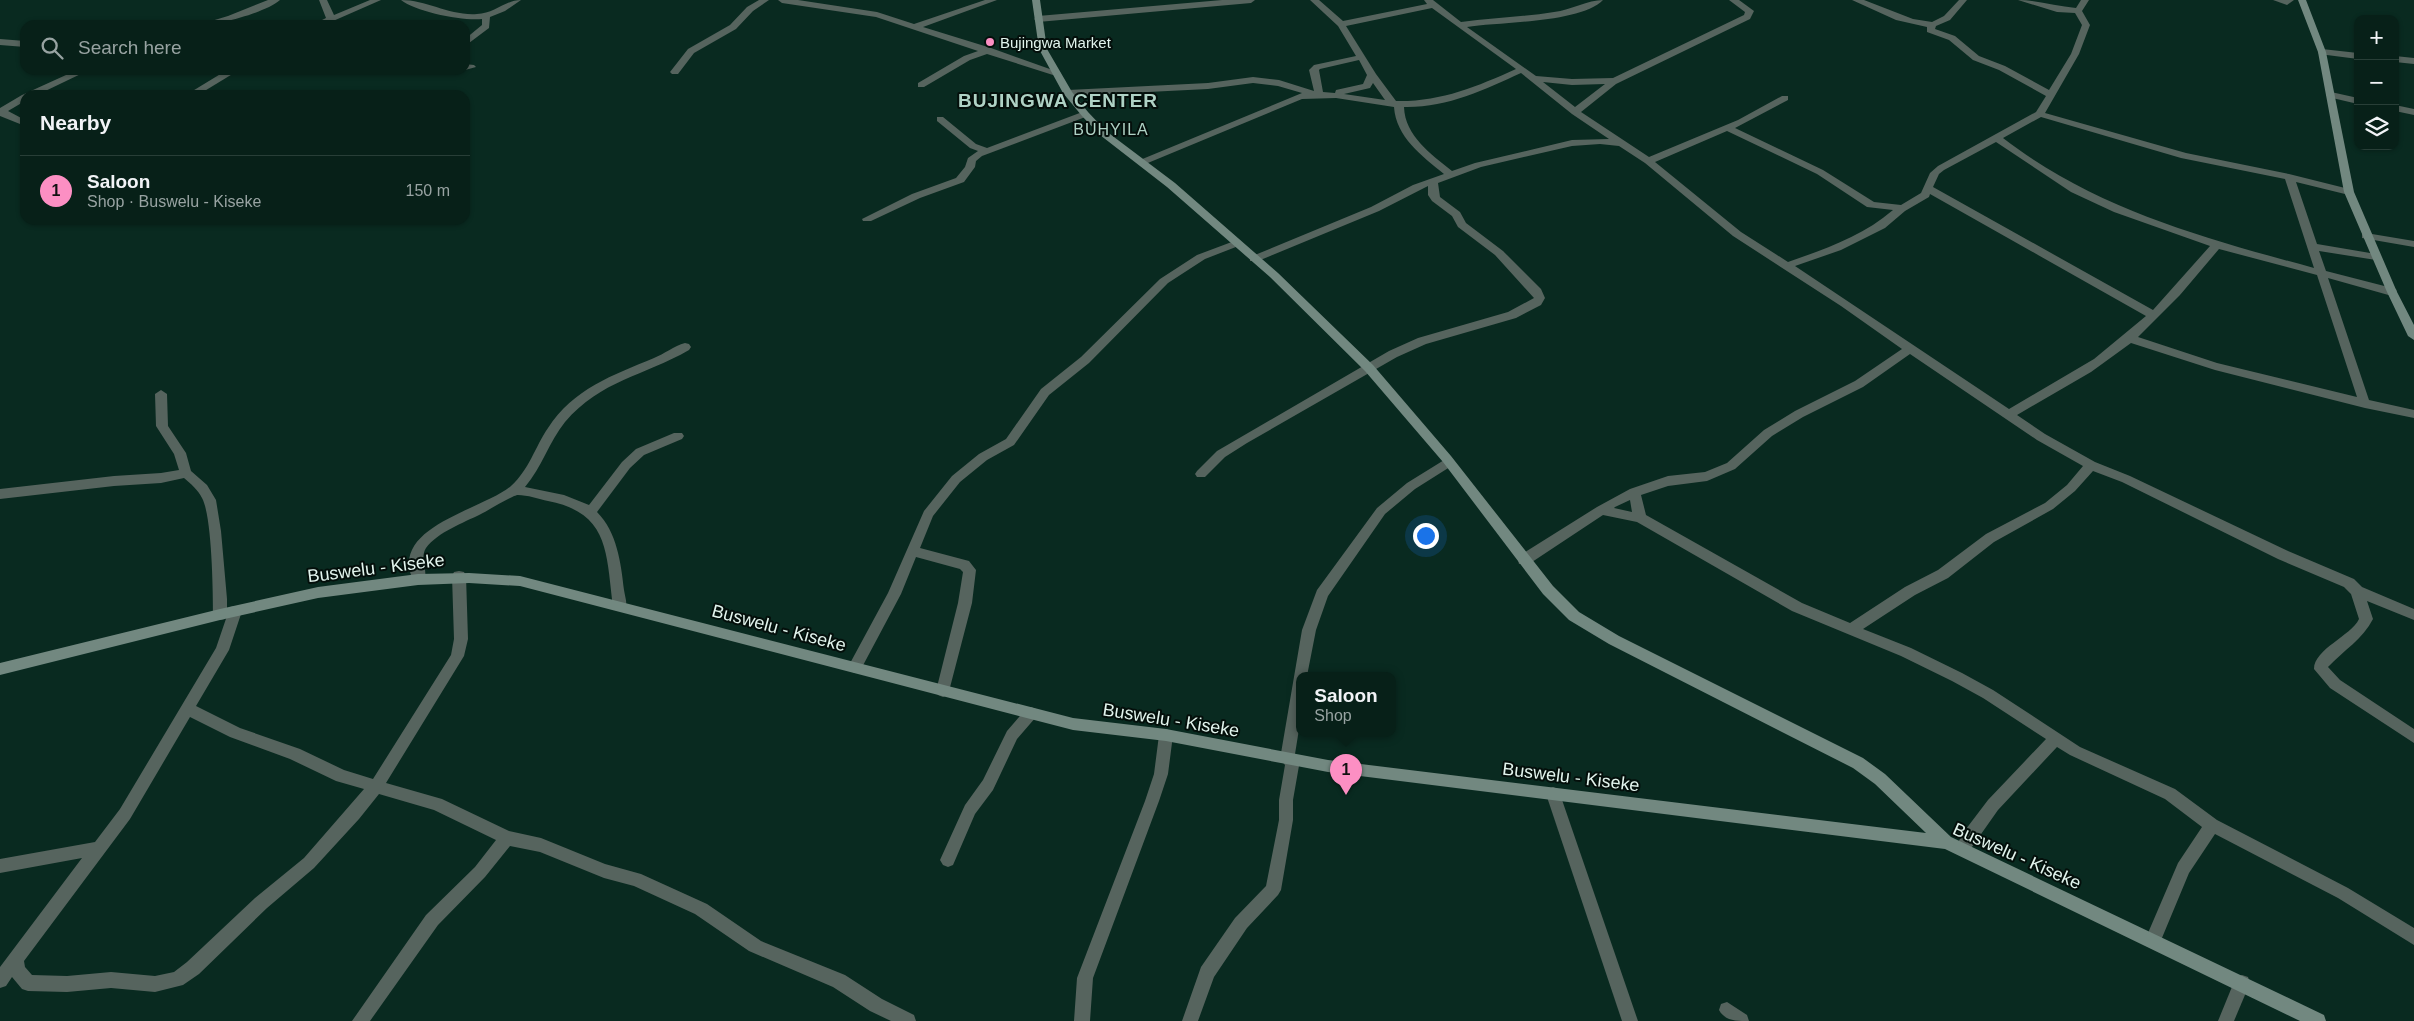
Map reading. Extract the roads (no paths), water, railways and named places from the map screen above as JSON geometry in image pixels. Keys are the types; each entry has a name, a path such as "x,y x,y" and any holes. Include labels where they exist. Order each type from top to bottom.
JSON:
{"main road":[{"path":"1036,0 1043,49 1068,93 1084,114 1103,133 1143,162 1237,243 1307,306 1369,368 1449,462 1548,590 1574,616 1614,640 1858,762 1880,779 1946,842"},
{"path":"2302,0 2322,52 2349,192 2366,236 2414,336"},
{"name":"Buswelu - Kiseke","path":"0,669 235,611 362,585 419,578 459,576 520,581 1073,724 1166,735 1290,759 1553,794 1946,842 2318,1021"}],"street":[{"path":"224,20 276,0"},
{"path":"323,0 331,19 377,0"},
{"path":"405,0 456,14 486,16 517,0"},
{"path":"675,72 691,51 733,27 750,9 765,0"},
{"path":"782,0 855,10 988,50 1056,73"},
{"path":"914,27 993,0"},
{"path":"1038,20 1251,0"},
{"path":"1314,0 1341,24 1372,75 1396,104 1406,132 1423,151 1452,176"},
{"path":"1459,25 1496,19 1516,20 1554,15 1592,4 1599,0"},
{"path":"1575,112 1602,89 1616,81 1747,17 1750,11 1733,0"},
{"path":"1856,0 1910,21 1932,25 1943,21 1963,0"},
{"path":"2022,0 2078,12"},
{"path":"2078,12 2085,0"},
{"path":"2278,0 2287,2 2290,0"},
{"path":"1341,24 1431,2 1459,25 1522,69 1575,112 1648,161 1736,232 1846,303 1910,349 2041,436 2091,465 2143,487 2283,555 2349,583 2357,591 2414,615"},
{"path":"1786,266 1836,248 1890,220 1903,208 1925,195 1940,168 2040,114 2075,54 2086,25 2078,12"},
{"path":"470,39 486,26 486,16"},
{"path":"1932,25 1930,30 1933,33 1952,38 1976,58 2002,68 2050,94"},
{"path":"0,42 20,44"},
{"path":"921,85 967,58 988,50"},
{"path":"2322,52 2354,56"},
{"path":"1320,94 1314,70 1361,57"},
{"path":"2399,60 2414,61"},
{"path":"1068,93 1208,86 1253,80 1279,83 1320,94 1396,104 1443,101 1458,98 1522,69"},
{"path":"41,90 73,75"},
{"path":"200,90 225,75"},
{"path":"1143,162 1287,101 1367,86 1372,75"},
{"path":"1533,78 1572,82 1616,81"},
{"path":"2331,95 2354,100"},
{"path":"1648,161 1726,128 1785,98"},
{"path":"20,100 3,110 3,114 20,121"},
{"path":"2399,109 2414,112"},
{"path":"866,219 916,196 960,180 970,167 971,160 986,151 1012,143 1084,114"},
{"path":"2040,114 2106,135 2184,156 2289,177 2349,192"},
{"path":"940,119 973,146 986,151"},
{"path":"1726,128 1794,158 1832,179 1871,205 1903,208"},
{"path":"1997,138 2015,152 2092,199 2159,226 2217,245 2254,253 2321,274 2392,292"},
{"path":"1254,259 1375,209 1404,192 1497,160 1572,144 1600,141 1620,143"},
{"path":"2289,177 2366,404"},
{"path":"1201,474 1221,454 1243,440 1369,368 1422,341 1512,315 1537,302 1540,298 1537,292 1499,253 1462,225 1456,214 1436,199 1433,195 1433,181"},
{"path":"1929,189 2154,316"},
{"path":"2366,236 2414,244"},
{"path":"855,667 894,594 928,514 956,479 983,457 1010,442 1045,392 1086,360 1164,281 1201,257 1237,243"},
{"path":"2010,414 2076,377 2129,338 2187,283 2217,245"},
{"path":"2313,247 2376,257"},
{"path":"2129,338 2215,366 2366,404 2414,414"},
{"path":"419,578 417,558 419,548 426,540 515,490 537,460 557,424 586,396 606,382 631,371 654,364 685,347"},
{"path":"1524,560 1601,510 1634,492 1668,481 1707,476 1731,466 1768,433 1799,414 1860,384 1910,349"},
{"path":"161,394 162,426 180,453 186,473 203,488 210,500 215,531 220,615"},
{"path":"590,512 626,465 640,452 678,436"},
{"path":"1301,672 1309,630 1322,594 1381,512 1411,486 1449,462"},
{"path":"1852,629 1910,591 1943,574 1990,538 2049,506 2071,488 2091,465"},
{"path":"0,494 114,480 161,478 186,473"},
{"path":"515,490 552,497 590,512 603,527 606,536 613,561 620,606"},
{"path":"1634,492 1640,518"},
{"path":"1601,510 1640,518 1797,607 1852,629 1934,666 1980,690 2075,752 2170,794 2212,825 2343,893 2414,937"},
{"path":"912,551 964,565 970,570 965,603 944,691"},
{"path":"16,961 18,971 28,983 67,984 110,980 155,984 177,979 193,968 261,903 309,863 376,786 456,656 461,639 459,576"},
{"path":"2357,591 2366,619 2362,629 2338,647 2321,665 2321,669 2335,684 2414,737"},
{"path":"0,980 101,848 150,775 222,650 235,611"},
{"path":"188,709 235,733 294,754 341,776 437,804 507,838 541,845 604,871 636,879 701,909 755,946 839,981 876,1005 908,1021"},
{"path":"1190,1021 1207,973 1224,946 1241,923 1273,890 1286,820 1286,800 1296,709"},
{"path":"948,860 970,810 988,785 1012,735 1030,713"},
{"path":"1082,1021 1084,978 1152,802 1161,774 1166,735"},
{"path":"1962,849 2003,792 2034,763 2055,739"},
{"path":"1553,794 1630,1021"},
{"path":"2153,940 2183,868 2212,825"},
{"path":"360,1021 432,920 480,872 507,838"},
{"path":"0,866 101,848"},
{"path":"2226,1021 2242,983"},
{"path":"1727,1010 1740,1021"}],"place":[{"name":"Bujingwa Market","path":"990,42"},
{"name":"Saloon","path":"1346,795"}],"district":[{"name":"BUJINGWA CENTER","path":"1058,100"},
{"name":"BUHYILA","path":"1111,129"}]}
